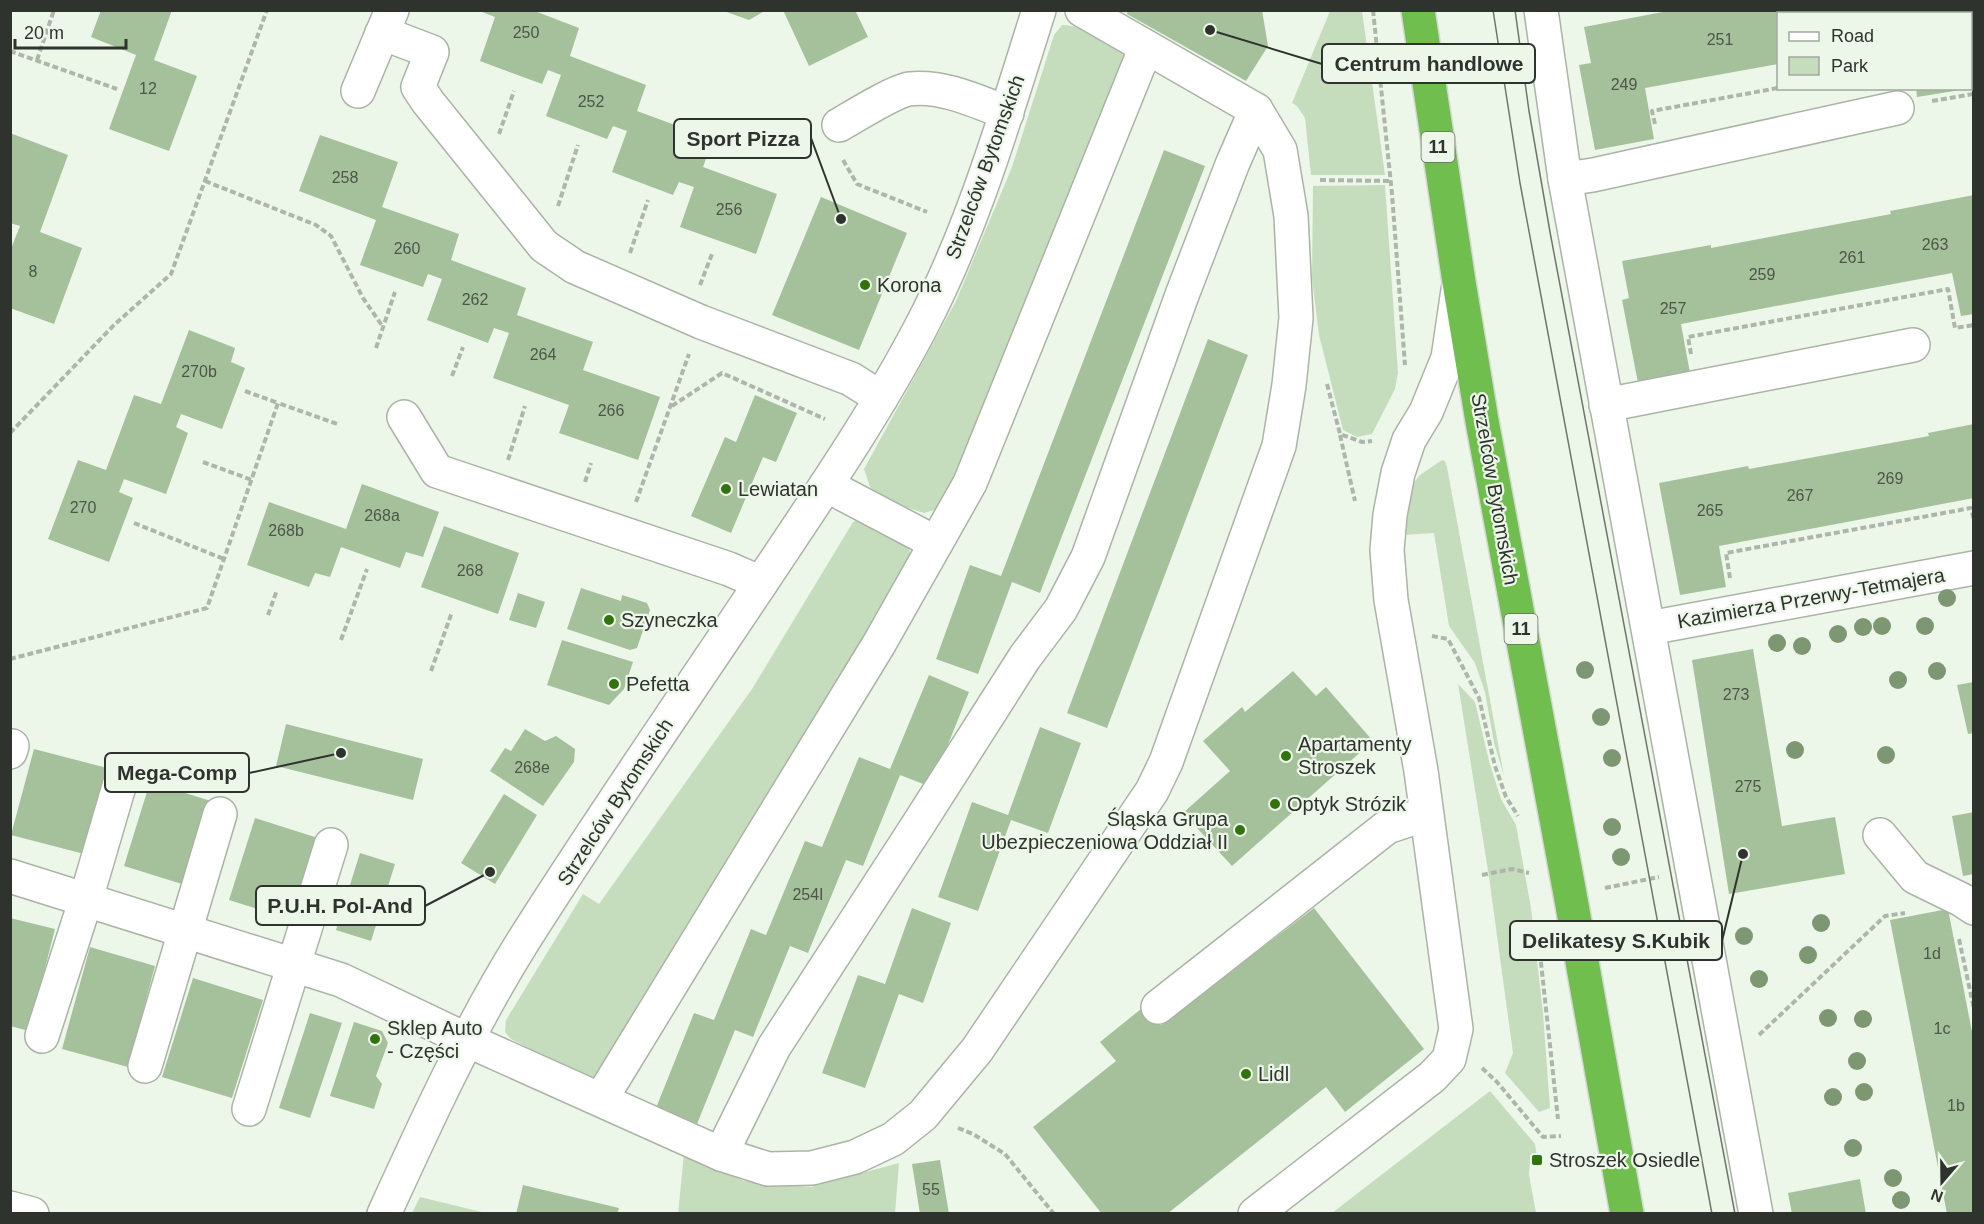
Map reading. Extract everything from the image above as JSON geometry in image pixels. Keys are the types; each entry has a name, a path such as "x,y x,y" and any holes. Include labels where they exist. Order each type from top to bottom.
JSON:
{"highway":[{"name":"Strzelców Bytomskich","path":"1418,10 1459,282 1627,1214"}],"street":[{"name":"Strzelców Bytomskich","path":"384,1214 467,1040 521,945 826,485 881,398 921,326 961,238 1007,113 1039,10"},
{"path":"10,876 341,980 467,1040 721,1154 768,1169 812,1168 855,1157 893,1139 923,1116 977,1050 1152,791 1166,762 1279,446 1289,385 1296,318 1291,216 1280,150 1256,110 1082,10"},
{"path":"1540,10 1565,179 1756,1214"},
{"path":"358,91 387,22 432,52 418,87 544,246 575,267 619,288 851,379 881,398"},
{"path":"601,1099 879,644 970,483 1146,47"},
{"path":"839,125 907,90 937,90 969,98 1007,113"},
{"path":"1565,179 1593,175 1897,108"},
{"path":"721,1154 774,1047 1025,657 1061,609 1088,557 1182,295 1232,165 1256,110"},
{"path":"1255,1214 1432,1077 1449,1059 1456,1029 1426,814 1391,600 1387,550 1390,515 1398,473 1409,440 1426,412 1448,358 1459,282"},
{"path":"1606,405 1913,345"},
{"path":"404,417 437,471 729,569 760,584"},
{"path":"826,485 936,543"},
{"name":"Kazimierza Przerwy-Tetmajera","path":"1648,628 1974,568"},
{"path":"42,1036 122,776"},
{"path":"145,1066 220,814"},
{"path":"1158,1007 1387,827 1426,814"},
{"path":"1880,835 1915,877 1974,908"},
{"path":"249,1109 331,845"},
{"path":"10,1208 32,1214"}],"path":[{"path":"37,60 54,10"},
{"path":"10,433 115,324 171,274 267,10"},
{"path":"1373,10 1391,181 1405,366"},
{"path":"10,51 117,89"},
{"path":"544,246 578,145"},
{"path":"842,157 857,184 927,212"},
{"path":"1309,180 1391,181"},
{"path":"205,181 316,225 331,236 363,298 383,327"},
{"path":"619,288 648,200"},
{"path":"1692,356 1688,337 1948,289 1955,328 1974,325"},
{"path":"376,348 395,292"},
{"path":"624,534 701,322"},
{"path":"452,376 463,347"},
{"path":"670,408 722,373 825,419"},
{"path":"1326,381 1355,503"},
{"path":"244,391 337,424"},
{"path":"10,659 207,608 278,403"},
{"path":"498,492 525,406"},
{"path":"1340,435 1362,442 1375,440"},
{"path":"203,462 252,480"},
{"path":"1731,582 1725,553 1971,507 1974,520"},
{"path":"134,523 224,559"},
{"path":"341,640 367,570"},
{"path":"268,615 277,590"},
{"path":"431,671 452,612"},
{"path":"1398,637 1419,634 1448,639 1479,698 1495,766 1506,797 1518,817"},
{"path":"1482,875 1512,869 1530,873"},
{"path":"1757,1036 1885,916 1906,913"},
{"path":"1537,924 1558,1119"},
{"path":"1959,939 1974,1009"},
{"path":"1497,1082 1543,1137 1561,1136"},
{"path":"923,1116 973,1134 1005,1154 1054,1214"}],"green space":[{"path":"1330,11 1362,11 1385,175 1311,175 1305,118 1297,106 1292,103"},
{"path":"1062,25 1088,32 1115,47 1128,58 945,507 924,513 887,501 870,487 864,469 956,301 1012,167 1054,35"},
{"path":"1385,185 1398,373 1395,389 1372,434 1357,437 1343,430 1319,335 1312,278 1313,186"},
{"path":"1442,460 1445,461 1447,467 1504,776 1494,743 1485,692 1475,663 1449,626 1434,533 1404,535 1407,491 1420,475"},
{"path":"859,519 907,545 911,554 911,566 725,879 594,1077 586,1078 511,1039 505,1032 506,1020 583,894 599,904 752,689 853,522"},
{"path":"1458,684 1475,702 1501,799 1516,825 1531,908 1543,1013 1550,1108 1539,1112 1505,1073 1513,1053 1489,877"},
{"path":"1490,1091 1535,1144 1537,1157 1530,1161 1529,1175 1536,1213 1332,1213"},
{"path":"684,1153 744,1181 811,1187 899,1163 895,1213 678,1214"},
{"path":"420,1197 486,1213 412,1213"}],"building":[{"path":"101,10 172,10 154,60 197,76 169,151 109,129 136,55 91,37"},
{"path":"477,10 532,10 579,28 570,56 646,85 637,111 713,139 703,167 777,194 756,254 680,227 694,187 679,182 673,195 612,172 627,131 613,126 607,139 546,116 561,75 548,70 542,84 480,61 495,17"},
{"path":"721,10 762,10 763,12 749,20"},
{"path":"783,10 855,10 868,37 809,66"},
{"path":"1128,10 1262,10 1268,46 1246,81 1127,14"},
{"path":"1673,10 1970,10 1970,12 1777,12 1777,64 1645,88 1654,139 1595,150 1579,65 1591,63 1584,27"},
{"path":"1972,23 1974,30 1974,87 1972,88"},
{"path":"1916,90 1961,90 1917,97"},
{"path":"10,133 68,155 40,232 82,248 54,324 10,308 10,251 20,226 10,223"},
{"path":"320,135 398,162 382,207 459,234 451,260 526,288 517,315 593,342 583,370 660,397 638,460 559,433 569,405 493,378 509,333 494,328 488,343 427,320 442,279 428,274 423,287 360,265 376,220 299,191"},
{"path":"1164,150 1205,166 1040,593 1012,582 978,674 936,659 970,565 1001,576"},
{"path":"1974,195 1974,314 1961,316 1952,273 1681,324 1690,373 1638,383 1622,300 1629,298 1622,261 1711,245 1711,248 1891,214 1890,211"},
{"path":"821,197 907,233 859,350 772,315"},
{"path":"189,330 235,348 231,362 245,368 222,429 181,414 176,427 188,433 166,494 124,479 119,492 133,498 109,562 48,539 78,460 106,470 134,395 161,404"},
{"path":"1208,339 1248,355 1107,728 1067,713"},
{"name":"Lewiatan","path":"755,395 797,413 776,462 763,457 731,533 691,516 725,437 736,442"},
{"path":"1974,424 1974,498 1719,546 1726,587 1680,595 1659,483 1929,436 1928,433"},
{"path":"362,484 439,512 423,557 406,552 400,568 341,547 330,577 315,573 309,587 247,565 269,502 346,529"},
{"path":"444,526 519,553 498,614 421,587"},
{"name":"Szyneczka","path":"581,588 621,601 622,595 647,603 650,610 637,648 630,650 567,629"},
{"path":"518,593 545,602 536,628 509,620"},
{"path":"562,640 633,662 624,689 609,705 547,685"},
{"path":"1753,649 1782,826 1835,817 1845,874 1729,894 1692,660"},
{"name":"Apartamenty Stroszek","path":"1293,671 1316,696 1326,687 1373,741 1232,866 1183,813 1230,771 1203,741 1242,707 1245,712"},
{"path":"929,675 969,692 931,787 900,775 863,866 846,860 808,953 790,946 753,1037 735,1030 697,1124 656,1108 694,1013 714,1020 751,929 766,935 805,841 822,847 859,757 890,769"},
{"path":"1974,682 1974,733 1968,734 1957,685"},
{"path":"286,724 423,759 413,800 276,766"},
{"path":"1040,727 1081,743 1048,833 1011,820 978,911 938,897 972,802 1008,815"},
{"path":"525,729 545,741 556,736 575,749 574,762 543,806 490,771 505,748 511,751"},
{"path":"34,749 111,769 88,855 11,835"},
{"path":"150,782 211,801 185,885 124,866"},
{"path":"504,794 537,815 495,884 461,863"},
{"path":"1974,812 1974,874 1963,876 1952,816"},
{"path":"255,818 318,838 292,920 229,900"},
{"path":"360,853 395,864 371,941 336,930"},
{"path":"912,908 951,923 923,1003 899,994 865,1088 822,1073 858,975 885,984"},
{"name":"Lidl","path":"1314,908 1424,1049 1345,1112 1326,1087 1167,1214 1102,1214 1033,1127 1116,1061 1100,1042 1146,1005 1161,1025"},
{"path":"1948,909 1974,1042 1974,1214 1947,1214 1890,920"},
{"path":"10,918 55,929 29,1031 10,1026"},
{"path":"90,947 155,966 128,1067 62,1049"},
{"path":"193,978 263,1000 232,1098 162,1077"},
{"path":"310,1013 342,1023 310,1118 279,1108"},
{"path":"354,1022 382,1031 388,1043 376,1076 382,1084 374,1109 330,1096"},
{"path":"940,1160 949,1214 920,1214 912,1164"},
{"path":"1860,1179 1866,1214 1792,1214 1788,1193"},
{"path":"523,1185 619,1208 617,1214 516,1214"}],"tram line":[{"path":"1493,10 1520,183 1712,1214"},
{"path":"1515,10 1529,111 1550,232 1735,1214"}],"place":[{"name":"Centrum handlowe","path":"1210,30"},
{"name":"Sport Pizza","path":"841,219"},
{"name":"Korona","path":"865,285"},
{"name":"Lewiatan","path":"726,489"},
{"name":"Szyneczka","path":"609,620"},
{"name":"Pefetta","path":"614,684"},
{"name":"Mega-Comp","path":"341,753"},
{"name":"Apartamenty Stroszek","path":"1286,756"},
{"name":"Optyk Strózik","path":"1275,804"},
{"name":"Śląska Grupa Ubezpieczeniowa Oddział II","path":"1240,830"},
{"name":"Delikatesy S.Kubik","path":"1743,854"},
{"name":"P.U.H. Pol-And","path":"490,872"},
{"name":"Sklep Auto - Części","path":"375,1039"},
{"name":"Lidl","path":"1246,1074"},
{"name":"Stroszek Osiedle","path":"1537,1160"}]}
